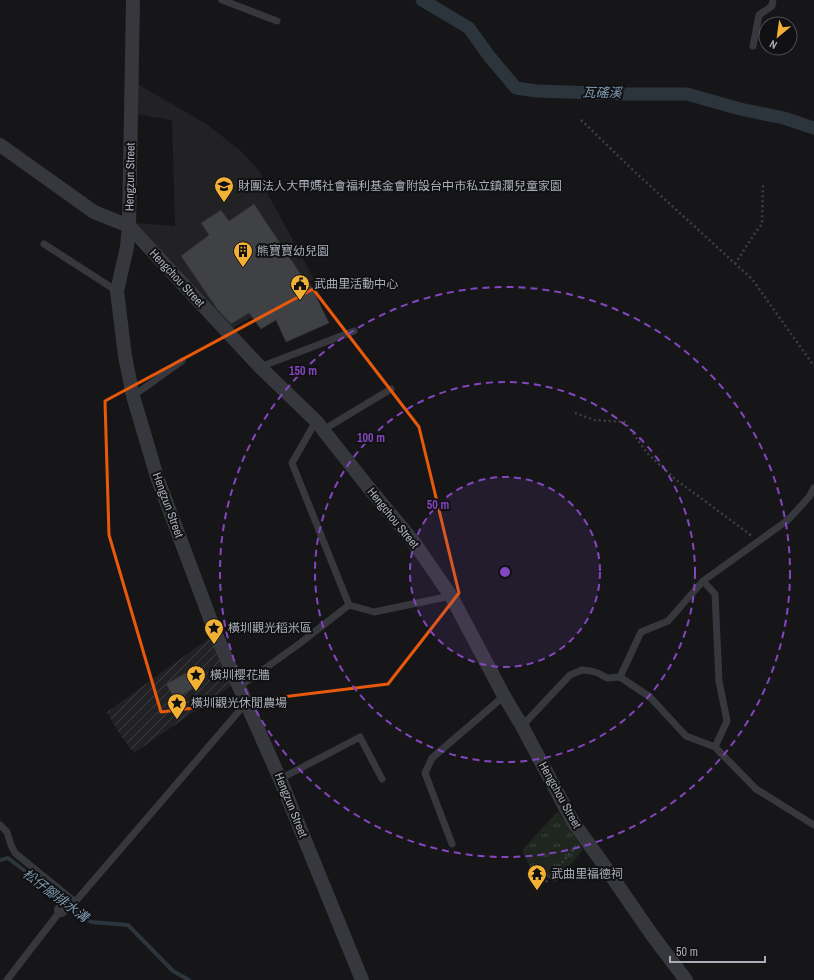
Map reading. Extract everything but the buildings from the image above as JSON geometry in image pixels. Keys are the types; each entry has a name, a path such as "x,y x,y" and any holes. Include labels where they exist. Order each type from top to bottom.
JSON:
{"street":[{"name":"Hengzun Street","path":"133,0 129,226 127,247 117,290 125,356 133,396 157,477 216,637 280,779 362,980"},
{"name":"Hengchou Street","path":"0,145 94,212 129,226 260,367 320,425 368,488 413,541 451,596 573,822 652,935 686,980"}],"lane":[{"path":"222,0 278,21"},
{"path":"753,46 759,15 772,6 773,0"},
{"path":"44,244 117,290"},
{"path":"260,367 354,332"},
{"path":"133,396 182,361"},
{"path":"349,605 292,463 320,425 391,389"},
{"path":"620,677 641,632 668,621 703,581 788,520 810,497 814,488"},
{"path":"703,581 715,594 719,681 727,721 715,747"},
{"path":"349,605 374,612 451,596"},
{"path":"239,687 299,644 349,605"},
{"path":"522,726 570,675 582,670 598,673 607,678 620,677 650,697 686,736 715,747 756,789 814,825"},
{"path":"452,844 425,773 432,758 504,696"},
{"path":"7,980 67,904 246,703"},
{"path":"280,779 360,737 382,780"},
{"path":"0,825 7,832 15,853 67,904"}],"path":[{"path":"581,120 636,173 752,279 814,366"},
{"path":"736,264 762,224 763,185"},
{"path":"575,413 594,420 625,422 647,454 675,479 759,541"},
{"path":"546,882 584,836"}],"highlighted area":[{"path":"313,289 419,427 459,593 388,684 161,712 109,535 105,401"}],"shaded area":[{"name":"財團法人大甲媽社會福利基金會附設台中市私立鎮瀾兒童家園","path":"134,82 208,125 242,152 260,172 269,196 314,279 230,330 133,223 175,226 172,120 135,114"},
{"name":"橫圳觀光休閒農場","path":"212,636 233,685 134,753 119,733 107,712"}],"green space":[{"path":"558,811 583,850 555,883 543,874 533,873 522,850"}],"waterway":[{"name":"瓦磘溪","path":"422,0 469,28 489,56 516,88 537,91 687,94 740,109 784,118 814,128"},
{"name":"松仔腳排水溝","path":"0,860 8,858 63,900"},
{"name":"松仔腳排水溝","path":"68,905 91,922 128,925 173,971 189,980"}],"place":[{"name":"財團法人大甲媽社會福利基金會附設台中市私立鎮瀾兒童家園","path":"224,203"},
{"name":"熊寶寶幼兒園","path":"243,268"},
{"name":"武曲里活動中心","path":"300,301"},
{"name":"橫圳觀光稻米區","path":"214,645"},
{"name":"橫圳櫻花牆","path":"196,692"},
{"name":"橫圳觀光休閒農場","path":"177,720"},
{"name":"武曲里福德祠","path":"537,891"}]}
